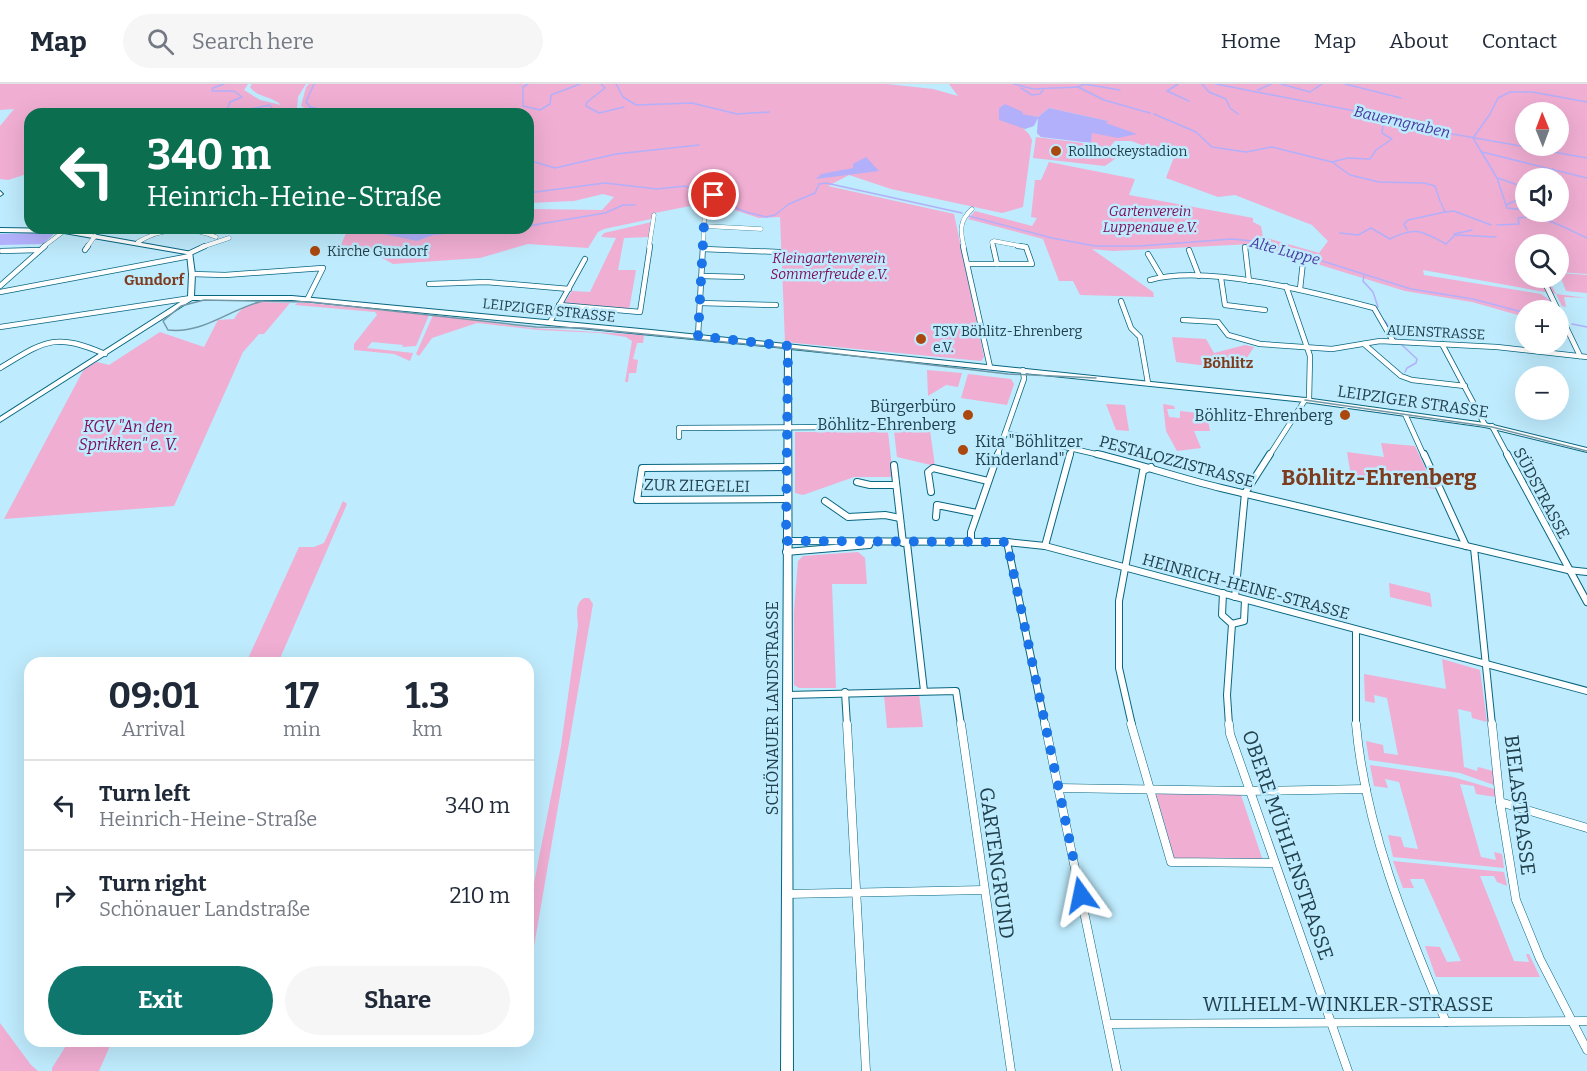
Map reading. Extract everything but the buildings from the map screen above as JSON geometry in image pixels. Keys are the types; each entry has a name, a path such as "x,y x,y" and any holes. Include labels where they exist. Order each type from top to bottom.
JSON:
{"street":[{"path":"698,336 705,205 719,187"},
{"path":"972,209 960,224 990,367"},
{"path":"560,305 640,312 654,215"},
{"path":"704,226 761,229"},
{"path":"0,230 24,230"},
{"path":"0,286 60,234"},
{"path":"83,234 138,242 190,255"},
{"path":"138,242 148,235 157,234"},
{"path":"210,234 229,238 210,243"},
{"path":"85,250 95,236"},
{"path":"0,292 190,255 216,237"},
{"path":"969,264 997,264 1032,264 1026,247 994,241 992,242 997,264"},
{"path":"1245,247 1249,281"},
{"path":"704,249 779,252"},
{"path":"2,251 39,250"},
{"path":"1189,250 1199,276"},
{"path":"1148,254 1161,276"},
{"path":"0,420 191,297 190,255"},
{"path":"550,322 585,259"},
{"path":"1300,289 1303,262"},
{"path":"192,274 225,275 323,268 309,298"},
{"path":"702,276 742,278"},
{"path":"1149,280 1161,276 1199,276 1300,289 1374,308 1393,341"},
{"path":"1221,278 1225,305 1265,310"},
{"path":"429,284 486,282 569,289"},
{"path":"1235,597 1245,493 1307,400 1309,349 1286,286"},
{"path":"1548,288 1580,356"},
{"name":"LEIPZIGER STRASSE","path":"0,327 191,297 309,298 1307,400 1489,426 1587,450"},
{"path":"1121,301 1131,328 1140,337 1148,383"},
{"path":"700,303 776,306"},
{"name":"AUENSTRASSE","path":"1183,320 1218,322 1228,335 1250,343 1309,349 1340,349 1393,341 1587,357"},
{"path":"0,368 35,347 60,340 73,342 105,354"},
{"path":"1364,344 1401,376 1412,380 1465,386"},
{"name":"SÜDSTRASSE","path":"1442,344 1587,602"},
{"name":"SCHÖNAUER LANDSTRASSE","path":"787,1071 786,428 788,346"},
{"path":"971,542 970,532 1024,379 1023,370"},
{"name":"BIELASTRASSE","path":"1405,414 1470,547 1486,663 1500,802 1516,900 1540,959 1587,1050"},
{"path":"679,437 680,428 848,427"},
{"name":"PESTALOZZISTRASSE","path":"1005,433 1470,547 1568,570 1587,572"},
{"path":"1045,546 1072,449"},
{"path":"894,465 924,692"},
{"name":"ZUR ZIEGELEI","path":"786,467 642,468 637,500 786,499"},
{"path":"931,492 928,472 933,468 988,481"},
{"path":"1151,468 1143,471 1119,601 1119,668 1127,708 1171,862 1274,863"},
{"path":"857,482 870,485 896,485"},
{"path":"825,501 848,517 885,515 900,518"},
{"path":"936,517 937,505 977,513"},
{"name":"HEINRICH-HEINE-STRASSE","path":"786,547 971,542 1007,542 1045,546 1587,691"},
{"path":"1007,542 1118,1071"},
{"name":"HEINRICH-HEINE-STRASSE","path":"786,547 894,543"},
{"name":"OBERE MÜHLENSTRASSE","path":"1223,593 1222,615 1232,624"},
{"name":"OBERE MÜHLENSTRASSE","path":"1232,624 1244,621 1245,600"},
{"name":"OBERE MÜHLENSTRASSE","path":"1232,624 1227,713 1230,734 1248,791 1348,1071"},
{"path":"1356,630 1358,736 1366,789 1381,847 1422,966 1446,1022"},
{"name":"GARTENGRUND","path":"786,694 956,691 1011,1071"},
{"path":"845,692 866,1071"},
{"path":"1058,788 1248,791 1366,789"},
{"path":"1500,802 1587,828"},
{"path":"787,894 984,890"},
{"name":"WILHELM-WINKLER-STRASSE","path":"1109,1024 1587,1021"}],"green space":[{"path":"0,84 248,84 244,90 260,100 281,105 253,91 250,87 252,84 306,84 298,97 297,108 24,108 24,175 8,180 0,179 0,126 14,109 0,110"},
{"path":"309,84 887,84 933,89 958,96 949,84 1587,84 1587,274 1569,273 1569,234 1515,234 1515,287 1423,270 1424,275 1541,294 1550,300 1515,300 1515,314 1472,302 1405,291 1252,244 1113,251 1092,249 1153,292 1154,297 1080,295 1073,281 1059,281 1043,239 968,219 975,211 1032,226 1037,218 1031,217 1035,180 1041,180 1049,162 1135,179 1129,195 1253,218 1253,222 1261,226 1263,237 1319,253 1328,241 1312,225 1235,195 1218,197 1166,178 1174,157 1131,141 1115,141 1107,150 1119,156 1105,166 1033,158 1036,137 1090,144 1092,133 1041,137 1037,133 1107,121 1049,108 1038,117 1009,114 1032,140 1023,207 1002,213 891,189 849,175 828,186 954,214 984,357 981,361 785,342 780,217 759,218 710,202 655,213 651,219 604,229 598,232 588,248 528,244 480,258 393,264 368,250 341,245 346,234 534,234 534,209 602,210 614,197 603,194 574,201 534,203 534,108 304,108 301,106"},
{"path":"652,222 649,237 624,238 618,270 636,270 629,310 564,303 572,291 590,292 616,238 601,237 604,233"},
{"path":"1569,274 1587,275 1587,293 1566,291 1565,288 1569,288"},
{"path":"1523,288 1553,288 1556,294"},
{"path":"1556,294 1587,298 1564,297 1565,300 1559,300"},
{"name":"KGV \"An den Sprikken\" e. V.","path":"261,302 290,303 264,334 259,334 243,352 174,506 4,519 84,369 97,362 109,365 160,332 204,347 218,320 234,319 245,307"},
{"path":"297,303 429,315 416,346 402,347 403,345 372,342 367,348 413,353 410,361 394,354 354,350 354,344 377,315 375,312 295,305"},
{"path":"433,315 532,328 644,335 643,343 637,343 633,359 638,360 636,373 629,373 628,382 625,382 632,341 626,337 600,333 539,330 477,323 432,338 419,356 416,354"},
{"path":"1172,337 1206,339 1214,353 1245,345 1254,347 1239,370 1176,362"},
{"path":"927,370 962,373 958,387 946,385 928,396"},
{"path":"968,374 1011,379 1014,384 1007,405 961,398"},
{"path":"1106,404 1125,405 1129,431 1116,430"},
{"path":"1163,404 1174,406 1175,409 1167,409 1169,417 1180,418 1180,411 1207,414 1210,431 1194,431 1201,448 1177,451 1166,431"},
{"path":"894,431 930,431 935,466 897,457"},
{"path":"795,432 888,432 893,477 854,477 803,495 795,493"},
{"path":"1381,443 1415,446 1435,489 1351,476 1347,452 1384,457"},
{"path":"343,501 347,504 281,657 249,657 299,547 314,547 324,543"},
{"path":"858,552 865,558 867,584 832,584 836,688 799,688 794,685 794,611 798,561 803,556"},
{"path":"1389,583 1430,593 1432,607 1390,597"},
{"path":"589,598 593,604 534,946 534,883 561,746 578,625 577,610 581,600"},
{"path":"1442,659 1480,670 1487,722 1472,718 1471,712 1458,709 1464,767 1477,771 1478,767 1493,771 1494,785 1460,773 1369,760 1366,741 1383,745 1384,753 1398,755 1387,698 1374,695 1375,703 1365,701 1364,674 1446,689"},
{"path":"919,694 923,727 887,728 884,695"},
{"path":"1370,765 1453,777 1494,789 1496,797 1476,794 1474,786 1460,784 1481,857 1496,860 1494,852 1502,854 1504,868 1393,857 1388,835 1401,837 1404,847 1418,849 1399,782 1385,779 1388,788 1374,786"},
{"path":"1156,794 1241,795 1263,861 1175,860"},
{"path":"1393,861 1504,872 1507,886 1497,882 1494,876 1480,876 1514,961 1529,962 1526,954 1529,954 1540,977 1436,977 1425,946 1440,947 1447,962 1461,961 1424,879 1410,879 1414,888 1403,888"},
{"path":"0,1023 31,1065 38,1071 0,1071"},
{"path":"65,1047 109,1047 99,1071 52,1071"}],"water":[{"path":"1005,104 1023,112 1022,114 1038,117 1049,108 1108,121 1106,123 1137,134 1118,138 1092,133 1091,143 1041,137 1037,133 1038,118 1034,126 1025,129 999,120 999,108"},
{"path":"866,157 879,171 816,179 821,174 853,168 853,164"},
{"path":"0,234 54,234 43,244 0,245"},
{"path":"384,234 436,234 417,241"}],"waterway":[{"path":"224,84 213,88 212,91 234,91 242,97 230,102 228,108"},
{"path":"311,108 306,102 314,84"},
{"path":"528,84 523,87 523,106 532,108"},
{"path":"534,109 540,110 550,104 551,95 580,84"},
{"path":"601,84 605,88 587,102 586,106 599,113 624,107"},
{"path":"616,84 623,97 636,105 692,103 737,114 769,112"},
{"path":"1014,84 1033,89 1078,87"},
{"path":"1078,87 1084,84 1120,90"},
{"path":"1178,84 1167,91 1189,101"},
{"path":"1202,84 1209,92 1226,99 1230,108 1238,114"},
{"name":"Bauerngraben","path":"1216,84 1365,113 1473,138"},
{"path":"1258,90 1271,84"},
{"path":"1281,84 1310,92 1322,84"},
{"path":"1345,84 1401,98"},
{"path":"1078,87 1104,100 1150,113"},
{"path":"1021,88 1032,95 1040,94 1043,90"},
{"path":"1473,138 1498,98 1510,92 1532,92 1587,102"},
{"path":"255,108 270,105 272,108"},
{"path":"311,107 315,108"},
{"path":"1154,114 1196,132 1212,147 1246,152 1272,147 1332,162"},
{"path":"1332,162 1348,158 1370,159 1376,150 1392,139 1382,133 1383,125"},
{"name":"Bauerngraben","path":"1473,138 1587,158"},
{"path":"1473,138 1497,178 1506,205"},
{"path":"534,162 555,168 616,154 699,145"},
{"path":"1482,152 1547,168"},
{"path":"1332,162 1350,175 1379,182 1424,183 1435,186 1440,201"},
{"path":"1569,174 1587,178"},
{"path":"1498,178 1515,184"},
{"path":"534,192 605,183 657,189 685,186 746,212 766,217 775,215 789,204 815,193 819,184 826,183 962,213"},
{"path":"1506,205 1515,201"},
{"path":"1441,203 1445,212"},
{"path":"534,225 605,213 623,205 635,205"},
{"path":"1506,205 1507,208 1515,209"},
{"path":"1445,212 1454,211 1491,225"},
{"path":"1407,230 1404,224 1408,220 1445,212"},
{"name":"Alte Luppe","path":"969,216 1052,238 1095,246 1140,246 1232,239 1262,242 1411,289 1473,299 1515,310"},
{"path":"1497,225 1519,224 1518,218 1536,218 1554,223 1587,238"},
{"path":"1340,233 1358,235 1371,228 1390,239 1412,231 1424,233 1446,244 1455,235 1496,237"},
{"path":"1454,234 1472,230"},
{"path":"1364,275 1363,281 1373,292 1378,307"},
{"path":"1385,321 1396,339"},
{"name":"Alte Luppe","path":"1572,324 1587,327"},
{"path":"1402,345 1417,359 1416,363 1407,368 1405,372"}],"tram line":[{"path":"204,300 263,301 193,328 168,330 163,321 181,306 204,300"},
{"path":"263,301 311,302 536,327 583,328 787,348 1008,374 1096,378"},
{"path":"1305,400 1492,427 1587,451"}],"place":[{"name":"Rollhockeystadion","path":"1056,151"},
{"name":"Kirche Gundorf","path":"315,251"},
{"name":"TSV Böhlitz-Ehrenberg e.V.","path":"921,339"},
{"name":"Bürgerbüro Böhlitz-Ehrenberg","path":"968,415"},
{"name":"Böhlitz-Ehrenberg","path":"1345,415"},
{"name":"Kita \"Böhlitzer Kinderland\"","path":"963,450"}],"district":[{"name":"Gundorf","path":"154,280"},
{"name":"Böhlitz","path":"1228,363"},
{"name":"Böhlitz-Ehrenberg","path":"1379,477"}],"route":[{"path":"714,195 705,205 698,336 788,346 786,541 1007,542 1081,895"}],"park label":[{"name":"Gartenverein Luppenaue e.V.","path":"1150,220"},
{"name":"Kleingartenverein Sommerfreude e.V.","path":"829,266"}]}
